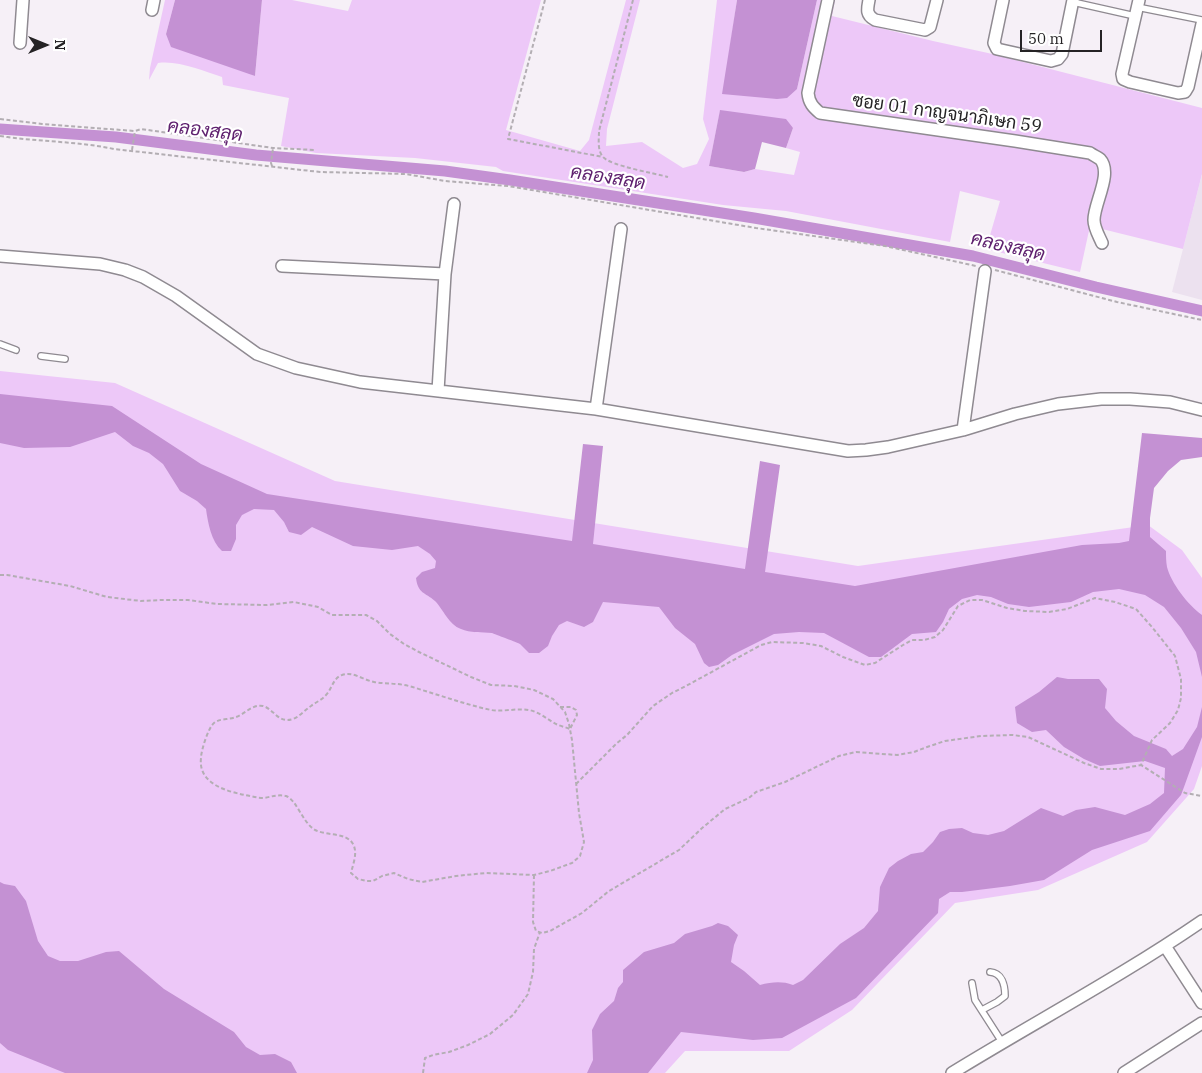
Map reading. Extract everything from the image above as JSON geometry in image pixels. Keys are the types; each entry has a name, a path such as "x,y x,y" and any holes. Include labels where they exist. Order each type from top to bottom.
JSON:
{"street":[{"path":"20,43 23,0"},
{"name":"ซอย 01 กาญจนาภิเษก 59","path":"828,0 808,93 809,101 813,108 820,114 1090,153 1100,160 1104,167 1104,180 1094,220 1102,243"},
{"path":"869,0 867,12 869,17 875,20 925,30 930,27 938,0"},
{"path":"1003,0 994,43 998,49 1052,61 1058,59 1062,54 1073,1"},
{"path":"1137,8 1122,74 1123,79 1130,82 1178,93 1185,92 1188,87 1202,24"},
{"path":"438,391 445,274 454,204"},
{"path":"596,409 621,229"},
{"path":"0,256 100,264 125,270 143,277 176,296 257,354 296,368 360,382 596,409 848,451 888,447 963,430 1015,414 1058,404 1101,399 1170,402 1202,410"},
{"path":"282,266 445,274"},
{"path":"963,430 983,268"},
{"path":"952,1073 1165,946 1202,921"},
{"path":"1165,946 1202,1003"},
{"path":"1124,1073 1202,1023"}],"lane":[{"path":"1073,1 1137,8 1202,20"},
{"path":"0,344 16,350"},
{"path":"41,356 65,359"},
{"path":"982,1010 1005,996 1002,979 994,972 990,972"},
{"path":"972,983 975,1000 1002,1042"}],"path":[{"path":"545,0 508,139 603,157 614,163 668,177"},
{"path":"603,157 599,147 599,130 633,0"},
{"path":"0,119 135,132 141,129 273,148 316,150"},
{"path":"132,149 135,132"},
{"path":"0,136 114,149 132,149 320,172 406,174 454,182 508,186 756,228 885,246 983,268 1117,302 1202,320"},
{"path":"271,165 273,148"},
{"path":"0,575 70,586 107,597 142,601 188,600 217,604 267,605 294,602 318,607 332,615 366,615 377,621 404,644 471,677 491,685 514,686 534,690 552,699 565,712 570,728 584,842 580,856 572,862 534,875 486,873 422,882 394,873 373,881 358,879 351,873 355,857 352,843 346,837 327,834 315,829 303,819 298,808 287,797 278,795 263,798 225,790 206,778 200,768 200,757 208,733 214,723 236,717 255,706 264,706 277,717 284,720 292,719 322,699 340,675 347,674 356,675 374,682 404,685 493,710 529,710 558,725 570,728"},
{"path":"576,784 612,748 628,735 654,706 672,693 761,645 772,642 803,643 821,646 843,657 865,664 875,663 912,640 935,638 943,630 958,606 970,600 982,600 1025,611 1049,612 1067,609 1095,598 1136,609 1175,656 1181,679 1181,698 1178,710 1170,722 1152,740 1141,765"},
{"path":"560,707 571,707 576,710 577,715 570,728"},
{"path":"534,875 533,922 536,931 542,933 550,931 582,913 609,891 679,850 701,828 725,809 749,798 756,792 785,782 839,756 856,752 897,755 914,752 946,741 980,736 1013,735 1028,737 1101,769 1119,769 1141,765 1185,793 1202,796"},
{"path":"423,1073 425,1058 468,1045 490,1034 513,1016 528,994 534,949 540,932"}],"shaded area":[{"path":"165,0 175,0 166,34 255,76 262,0 292,0 348,11 352,0 541,0 506,130 580,151 589,140 626,0 640,0 607,129 606,146 642,142 683,168 697,164 709,139 703,119 717,0 737,0 723,94 797,89 817,0 835,0 832,16 988,53 1202,108 1202,174 1183,249 1090,226 1080,272 986,249 1000,201 960,191 950,242 786,211 723,205 503,171 496,167 415,158 316,153 281,146 289,98 223,85 222,77 174,63 158,63 149,80","holes":["720,111 793,128 786,148 800,152 794,175 755,169 744,172 709,166"]},
{"path":"175,0 262,0 255,76 171,47 166,34"},
{"path":"737,0 817,0 797,89 787,98 777,99 722,94"},
{"path":"720,110 786,119 793,128 786,148 762,142 755,169 744,172 709,166"},
{"path":"1202,174 1202,300 1172,292"},
{"path":"0,371 115,383 335,481 858,566 1148,525 1182,550 1202,578 1202,766 1194,789 1147,842 1038,890 955,903 852,1010 789,1051 685,1051 665,1073 0,1073"},
{"path":"0,394 112,406 201,464 267,494 572,541 583,444 603,446 593,544 745,569 760,461 780,465 765,572 855,586 1082,545 1129,541 1142,433 1202,438 1202,457 1181,460 1168,471 1154,488 1150,518 1150,537 1166,551 1167,567 1176,587 1191,606 1202,615 1202,677 1196,652 1181,628 1164,607 1145,595 1119,589 1093,592 1071,602 1029,607 1008,604 991,597 977,595 962,599 949,609 936,632 912,634 881,657 869,657 824,633 799,632 774,634 732,655 718,665 709,667 704,663 695,644 675,628 659,607 603,602 593,622 584,627 567,621 559,625 548,646 539,653 529,653 520,644 492,633 468,631 453,624 435,601 418,587 416,578 422,572 435,568 436,561 430,554 418,546 392,550 353,546 312,527 301,535 289,532 284,522 274,510 254,509 242,515 236,525 236,539 231,551 222,551 213,537 206,509 180,491 163,464 149,453 133,446 115,432 70,447 24,448 0,443"},
{"path":"1057,677 1099,679 1107,689 1105,708 1116,721 1134,736 1166,749 1172,756 1183,749 1197,727 1202,707 1202,737 1181,795 1150,831 1092,850 1044,880 1010,886 950,892 939,899 938,913 856,998 782,1038 753,1040 681,1032 648,1073 587,1073 593,1060 592,1030 600,1014 614,1001 618,988 623,982 623,970 644,952 674,943 685,934 718,923 728,926 738,935 731,962 760,985 777,982 793,985 803,980 840,944 864,928 878,911 880,887 889,868 911,854 923,852 940,832 962,828 973,833 988,835 1004,831 1041,808 1063,816 1076,810 1095,807 1125,815 1150,804 1164,793 1165,768 1145,761 1100,766 1064,747 1046,730 1032,732 1017,723 1015,707 1039,692"},
{"path":"0,882 15,886 26,901 38,941 48,956 60,961 78,961 106,952 119,951 164,989 234,1032 246,1047 260,1055 275,1054 291,1062 297,1073 65,1073 8,1050 0,1043"}],"waterway":[{"name":"คลองสลุด","path":"0,129 116,137 256,155 445,171 510,180 754,218 973,256 1202,311"}]}
